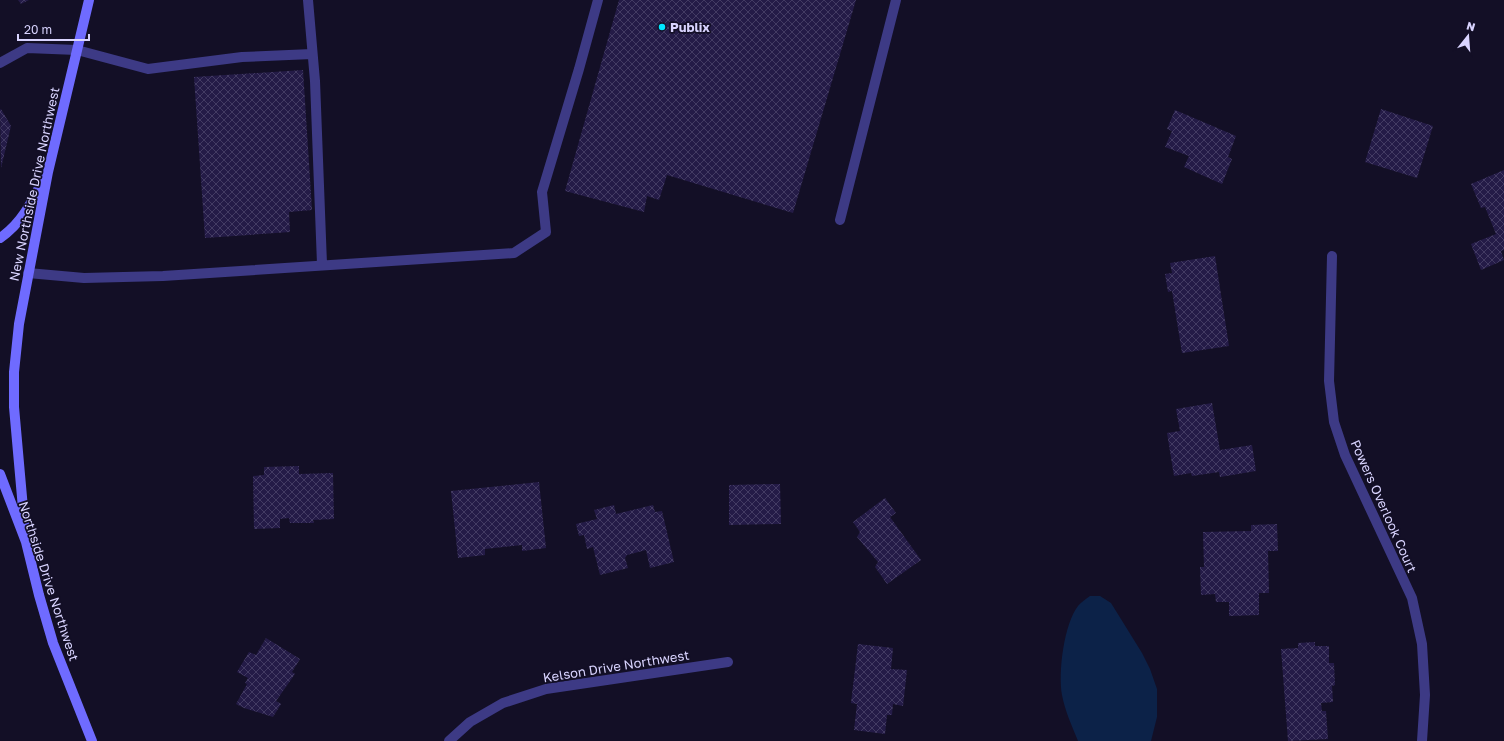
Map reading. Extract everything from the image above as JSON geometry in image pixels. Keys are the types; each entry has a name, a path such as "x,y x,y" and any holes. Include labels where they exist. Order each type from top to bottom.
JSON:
{"main road":[{"name":"New Northside Drive Northwest","path":"26,542 14,407 14,372 19,324 48,172 89,0"},
{"path":"0,238 14,226 27,210 48,172"},
{"name":"Northside Drive Northwest","path":"0,474 26,542 38,595 53,643 92,741"}],"street":[{"path":"308,0 315,81 322,264"},
{"path":"28,272 84,278 163,276 322,264 514,253 546,232 542,192 598,0"},
{"path":"840,220 896,0"},
{"path":"0,63 27,48 77,50 148,69 242,57 312,54"},
{"name":"Powers Overlook Court","path":"1332,256 1328,381 1334,422 1345,456 1412,598 1422,644 1425,695 1422,741"},
{"name":"Kelson Drive Northwest","path":"449,741 470,722 503,704 546,689 728,662"}],"water":[{"path":"1090,596 1100,596 1111,603 1142,653 1150,669 1157,689 1157,717 1151,741 1078,741 1063,701 1061,685 1062,661 1066,636 1073,614 1079,605"}],"building":[{"path":"18,0 29,0 21,4"},
{"path":"619,0 856,0 793,213 667,175 659,200 647,196 644,212 565,191"},
{"path":"303,70 312,210 289,212 290,232 205,238 194,77"},
{"path":"1,109 11,126 1,168 0,110"},
{"path":"1381,109 1433,126 1417,178 1365,162"},
{"path":"1175,110 1236,136 1228,157 1232,159 1222,184 1184,167 1189,156 1165,147 1172,131 1167,129"},
{"path":"1504,170 1504,250 1501,251 1504,260 1481,270 1471,244 1496,234 1485,207 1481,208 1471,184"},
{"path":"1215,256 1229,346 1182,353 1172,291 1168,292 1165,274 1172,273 1170,263"},
{"path":"1212,403 1220,450 1252,445 1256,471 1220,477 1219,472 1192,476 1191,473 1174,476 1167,433 1180,431 1176,409"},
{"path":"299,466 299,474 333,473 334,519 313,520 314,523 290,523 289,518 280,519 280,528 254,529 253,476 264,475 264,467"},
{"path":"539,482 546,548 522,551 522,545 485,549 485,555 458,558 451,491"},
{"path":"780,484 781,524 729,525 729,485"},
{"path":"885,498 896,513 890,517 921,560 887,584 875,567 878,562 857,537 860,532 853,522"},
{"path":"614,505 616,514 653,505 655,512 662,511 674,562 650,568 646,550 627,555 625,558 628,568 600,575 593,547 587,549 584,535 579,536 576,524 597,519 594,510"},
{"path":"1277,524 1278,551 1268,551 1269,593 1259,593 1259,615 1229,616 1229,602 1216,602 1215,594 1201,595 1200,567 1204,567 1203,532 1251,531 1251,525"},
{"path":"266,638 300,659 292,672 295,674 276,701 281,704 273,717 236,704 247,684 245,683 248,678 237,672 249,652 256,655"},
{"path":"1315,642 1315,646 1329,646 1329,663 1334,663 1335,685 1332,686 1333,702 1321,703 1322,711 1326,711 1328,739 1288,741 1281,649 1298,648 1298,643"},
{"path":"858,644 893,648 891,669 907,670 903,706 893,704 892,715 887,715 885,734 854,730 857,704 851,703"}],"place":[{"name":"Publix","path":"662,27"}]}
